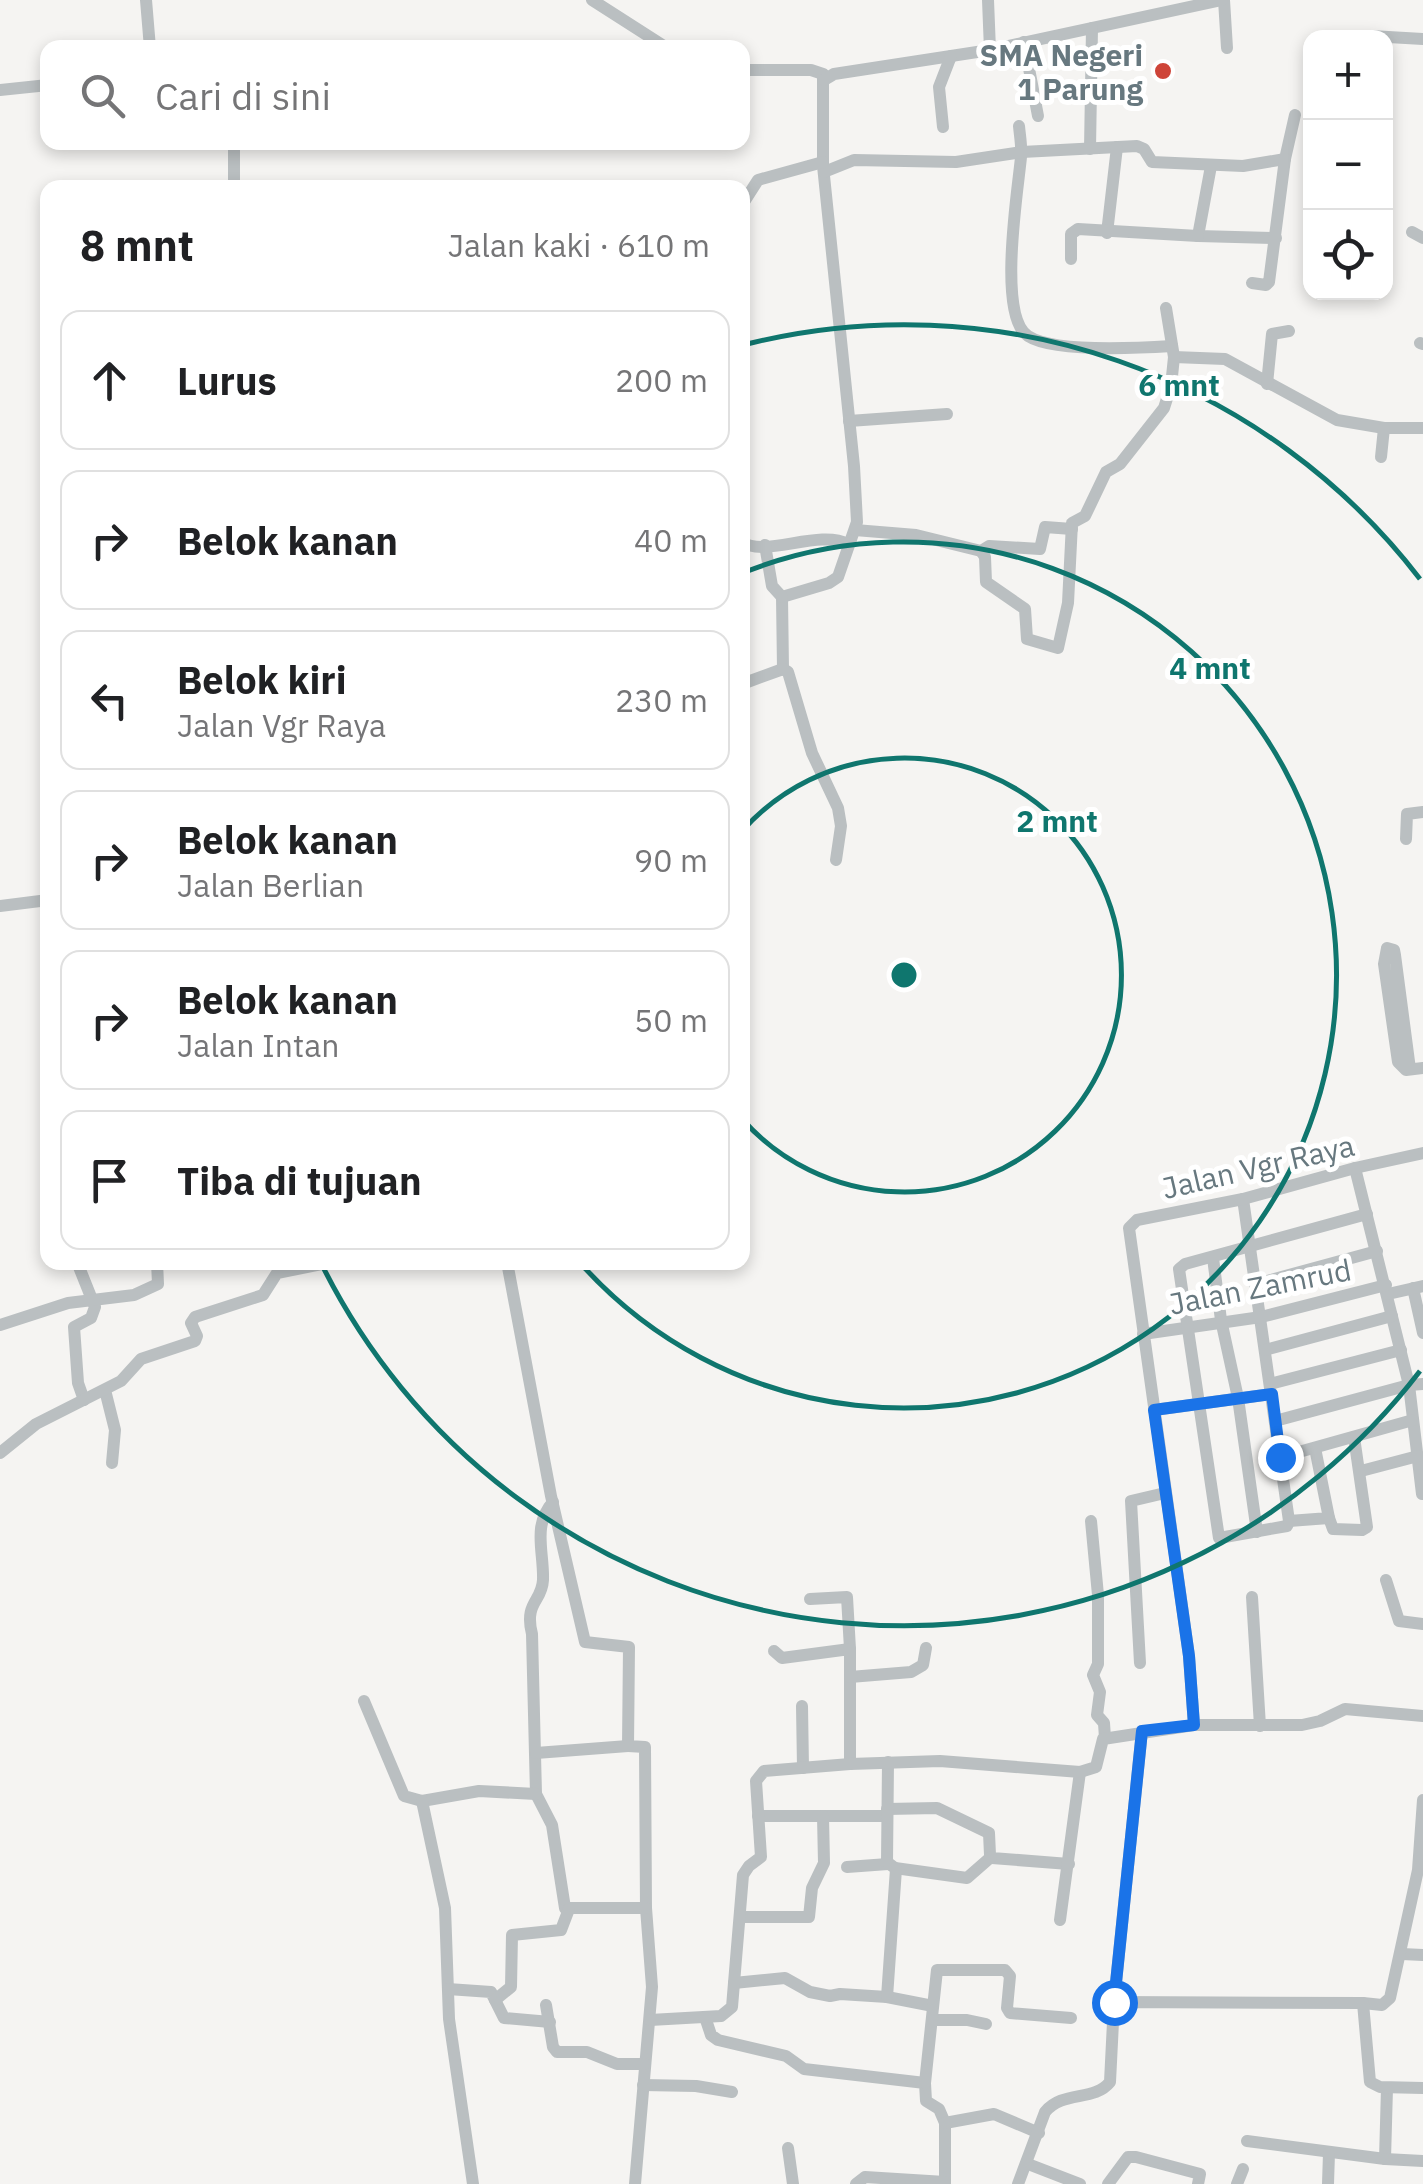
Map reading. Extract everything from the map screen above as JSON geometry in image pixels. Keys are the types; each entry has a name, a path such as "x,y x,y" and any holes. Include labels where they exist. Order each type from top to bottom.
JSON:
{"street":[{"path":"146,0 149,40"},
{"path":"593,0 655,40"},
{"path":"988,0 990,50"},
{"path":"824,80 834,74 990,50 1198,2 1223,0 1226,48"},
{"path":"1090,149 1092,28"},
{"path":"1393,37 1423,39"},
{"path":"1024,42 1038,116"},
{"path":"943,127 939,87 951,56"},
{"path":"750,70 823,74 824,167 856,493 855,530 834,581 782,597"},
{"path":"0,90 40,86"},
{"path":"1252,284 1268,284 1295,115"},
{"path":"1018,126 1022,152 1011,236 1017,320 1024,333 1038,340 1074,346 1225,359 1327,416 1384,428 1423,428"},
{"path":"1108,232 1118,147"},
{"path":"750,192 758,180 854,160 956,162 1022,152 1118,147 1141,147 1152,162 1210,166 1285,159"},
{"path":"234,150 234,180"},
{"path":"1198,236 1210,166"},
{"path":"1070,259 1073,232 1083,228 1276,238"},
{"path":"855,530 916,535 980,551 985,557 986,582 1025,609 1027,638 1056,650 1068,603 1072,523 1085,516 1106,472 1120,464 1164,408 1171,386 1173,352 1166,308"},
{"path":"1267,384 1272,334 1288,331"},
{"path":"849,422 947,414"},
{"path":"1382,458 1384,428"},
{"path":"980,551 988,546 1040,550 1045,527 1072,529"},
{"path":"750,546 808,540 840,540 848,544"},
{"path":"764,545 772,586 782,597 783,669"},
{"path":"750,681 783,669"},
{"path":"783,669 788,672 812,753 838,808 841,826 836,860"},
{"path":"1406,839 1407,814 1423,812"},
{"path":"0,906 40,901"},
{"path":"1387,948 1394,950 1417,1069 1403,1069 1398,1062 1384,955 1387,948"},
{"name":"Jalan Vgr Raya","path":"1194,1725 1189,1656 1129,1228 1132,1223 1423,1154"},
{"path":"1355,1168 1401,1350 1416,1384 1414,1420 1422,1494"},
{"path":"1243,1199 1250,1247 1256,1284 1260,1317 1266,1350 1289,1521 1288,1526 1219,1538 1179,1269 1185,1264 1213,1258 1250,1247 1367,1214"},
{"path":"1256,1284 1377,1252"},
{"path":"1213,1258 1257,1532"},
{"path":"81,1270 95,1312 74,1326 78,1384 84,1400"},
{"path":"0,1325 68,1304 134,1294 158,1284 155,1270"},
{"path":"0,1452 36,1424 121,1381 141,1358 195,1340 195,1317 263,1296 277,1273 288,1270"},
{"path":"508,1270 552,1502 586,1642 630,1647 628,1746"},
{"path":"1418,1287 1423,1333"},
{"name":"Jalan Zamrud","path":"1143,1334 1260,1317 1387,1289 1418,1287"},
{"path":"1266,1350 1392,1316"},
{"path":"1154,1410 1238,1398 1401,1350"},
{"path":"1275,1422 1416,1384"},
{"path":"104,1390 114,1430 112,1462"},
{"path":"1280,1457 1414,1420"},
{"path":"1315,1448 1333,1529 1366,1529 1354,1437"},
{"path":"1360,1471 1418,1456"},
{"path":"1140,1663 1131,1501 1166,1493"},
{"path":"552,1502 540,1520 543,1582 528,1620 536,1794 552,1825 562,1903 569,1909 646,1908"},
{"path":"1289,1521 1329,1518"},
{"path":"650,2020 721,2016 729,2012 743,1875 761,1857 756,1780 760,1773 888,1762 953,1762 1060,1773 1096,1767 1105,1738 1104,1722 1096,1715 1100,1692 1093,1675 1098,1664 1098,1595 1091,1520"},
{"path":"1386,1580 1399,1621 1423,1624"},
{"path":"810,1599 846,1597 850,1764"},
{"path":"1252,1597 1260,1726"},
{"path":"850,1677 911,1672 923,1664 926,1648"},
{"path":"774,1651 782,1658 850,1649"},
{"path":"364,1700 401,1791 414,1801 479,1791 536,1794"},
{"path":"802,1706 803,1768"},
{"path":"1105,1738 1194,1725 1312,1724 1355,1708 1423,1716"},
{"path":"1018,2184 1045,2112 1052,2104 1061,2098 1098,2092 1110,2082 1114,2002 1142,1731"},
{"path":"536,1752 646,1747 646,1908 652,1987 635,2184"},
{"path":"887,1997 892,1866 888,1762"},
{"path":"1060,1920 1080,1772"},
{"path":"1114,2002 1388,2002 1420,1870 1423,1800"},
{"path":"422,1802 445,1908 456,2074 472,2184"},
{"path":"758,1816 937,1808 989,1834 990,1857"},
{"path":"740,1917 809,1917 812,1888 824,1863 822,1816"},
{"path":"847,1867 892,1866 969,1878 990,1857 1069,1864"},
{"path":"496,2000 511,1987 512,1935 561,1930 569,1909"},
{"path":"1402,1954 1423,1954"},
{"path":"856,2184 865,2177 945,2183 946,2122 940,2109 926,2100 925,2083 937,1970 1005,1970 1010,1976 1010,2013 1071,2018"},
{"path":"734,1983 785,1978 810,1992 887,1997 932,2013 986,2024"},
{"path":"448,1989 489,1991 500,2015 508,2020 550,2022"},
{"path":"1362,2003 1368,2076 1375,2085 1388,2088 1423,2088"},
{"path":"546,2005 557,2052 587,2052 618,2064 645,2064"},
{"path":"705,2016 710,2034 718,2040 786,2056 804,2068 925,2083"},
{"path":"643,2085 696,2086 732,2092"},
{"path":"1385,2160 1388,2088"},
{"path":"946,2122 994,2114 1039,2133"},
{"path":"1247,2141 1385,2160 1423,2161"},
{"path":"788,2148 793,2184"},
{"path":"1328,2184 1329,2153"},
{"path":"1108,2184 1128,2157 1136,2157 1200,2174 1198,2184"},
{"path":"1028,2164 1078,2184"},
{"path":"1237,2184 1242,2168"}],"place":[{"name":"SMA Negeri 1 Parung","path":"1163,71"}],"route":[{"path":"1114,2002 1142,1731 1194,1725 1189,1656 1154,1410 1272,1394 1280,1457"}]}
